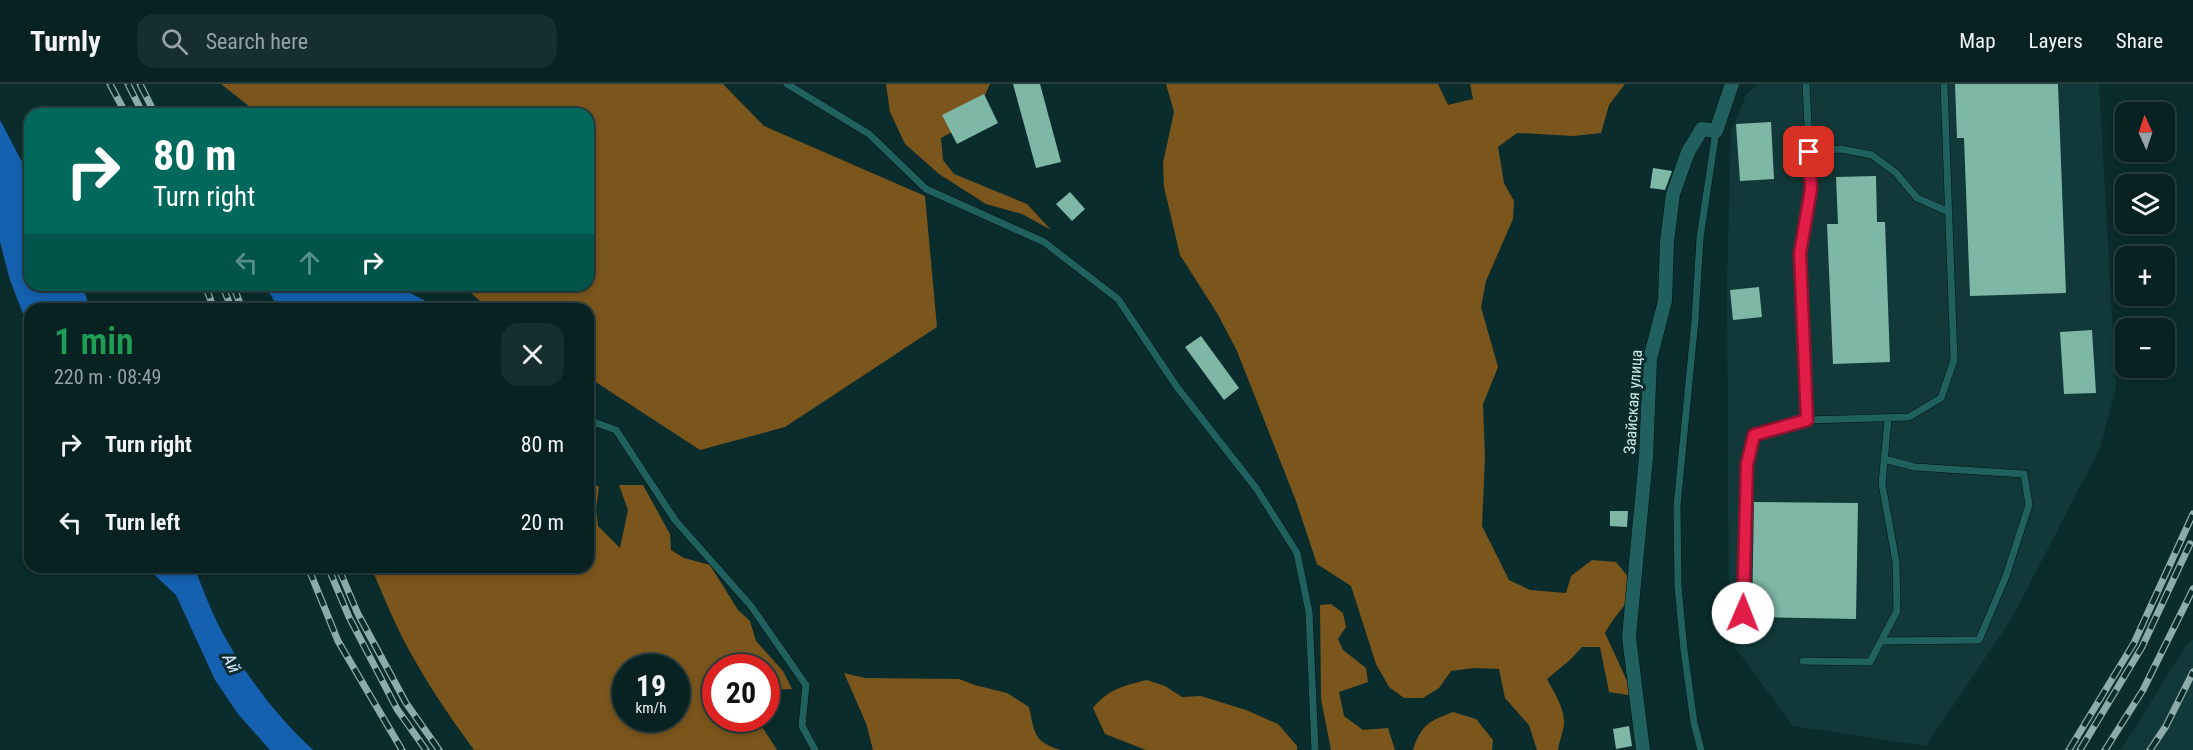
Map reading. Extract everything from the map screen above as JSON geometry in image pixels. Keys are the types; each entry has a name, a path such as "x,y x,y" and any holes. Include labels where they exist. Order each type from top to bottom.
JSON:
{"street":[{"path":"1716,131 1732,84"},
{"name":"Заайская улица","path":"1643,750 1629,637 1646,457 1650,358 1665,301 1667,242 1672,194 1688,152 1702,129 1716,131"}],"lane":[{"path":"787,84 869,134 926,189 1044,242 1118,298 1177,387 1256,488 1296,553 1309,612 1315,750"},
{"path":"1806,84 1811,189 1800,253 1807,420"},
{"path":"1743,613 1747,464 1754,435 1807,420 1909,417 1941,398 1954,360 1944,84"},
{"path":"1701,750 1694,723 1684,650 1678,586 1677,506 1695,320 1700,238 1716,131"},
{"path":"1809,152 1841,149 1872,154 1896,173 1917,198 1949,212"},
{"path":"1803,661 1870,662 1897,611 1896,562 1882,483 1888,418"},
{"path":"594,423 616,430 675,520 750,606 806,685 802,726 815,750"},
{"path":"1881,641 1979,640 2006,576 2029,505 2024,474 1915,467 1884,459"}],"shaded area":[{"path":"221,84 723,84 764,126 925,196 937,327 785,427 700,450 594,381 594,303 482,303 469,291 594,291 594,108 251,108"},
{"path":"886,84 990,84 984,97 958,129 941,138 943,160 954,174 1027,204 1051,230 1022,214 986,204 939,174 905,144 890,112"},
{"path":"1166,84 1438,84 1448,105 1473,99 1470,84 1625,84 1609,105 1601,133 1574,136 1517,133 1498,147 1504,183 1514,201 1513,219 1486,281 1481,307 1498,367 1483,404 1485,457 1482,526 1509,580 1530,590 1566,593 1571,576 1592,560 1616,562 1637,588 1605,633 1634,696 1609,692 1600,647 1582,647 1547,679 1564,716 1564,727 1558,750 1537,750 1529,725 1505,698 1499,669 1474,668 1451,671 1439,688 1423,698 1404,698 1389,687 1376,664 1351,586 1317,564 1296,501 1237,351 1217,313 1180,255 1164,187 1163,163 1174,112"},
{"path":"1758,84 2099,84 2116,388 2100,448 2012,618 1926,746 1793,726 1729,639 1727,285 1731,132 1746,95"},
{"path":"594,483 599,487 596,509 598,526 620,548 628,510 619,485 643,485 670,534 671,550 684,558 710,565 738,610 750,621 756,641 768,654 702,654 702,732 765,732 777,750 474,750 435,694 409,650 374,573 594,573"},
{"path":"1331,604 1343,613 1346,627 1338,639 1343,650 1366,668 1368,682 1339,692 1344,716 1363,730 1388,728 1395,750 1331,750 1321,699 1320,605"},
{"path":"2193,640 2193,750 2121,750 2187,644"},
{"path":"780,668 783,671 792,689 780,689"},
{"path":"844,673 865,678 959,679 1007,693 1029,707 1034,730 1040,740 1061,750 873,750 866,723"},
{"path":"1147,680 1165,686 1182,697 1201,696 1246,710 1278,724 1297,746 1297,750 1146,750 1105,734 1093,708 1105,696 1117,689"},
{"path":"1453,712 1476,719 1493,740 1492,750 1413,750 1419,735 1427,725"}],"water":[{"path":"0,120 24,166 24,291 84,291 88,303 24,303 24,316 10,280 0,242"},
{"path":"268,291 406,291 429,303 276,303"},
{"name":"Ай","path":"152,573 196,573 224,636 246,672 284,721 313,750 270,750 238,714 215,680 176,595"}],"building":[{"path":"1013,84 1040,84 1061,162 1036,168"},
{"path":"1955,84 2058,84 2066,293 1970,296 1964,138 1957,138"},
{"path":"984,94 998,123 957,144 942,115"},
{"path":"1771,122 1774,179 1740,181 1736,124"},
{"path":"1653,168 1672,171 1665,190 1650,188"},
{"path":"1876,176 1877,222 1885,222 1890,362 1833,364 1827,224 1838,224 1836,177"},
{"path":"1070,192 1085,209 1072,221 1056,204"},
{"path":"1759,287 1762,317 1733,320 1730,290"},
{"path":"2092,330 2096,393 2064,394 2060,332"},
{"path":"1201,336 1239,388 1224,400 1185,347"},
{"path":"1754,502 1858,503 1856,619 1752,617"},
{"path":"1610,511 1628,511 1627,527 1610,526"},
{"path":"1629,726 1632,746 1616,749 1613,729"}],"railway":[{"path":"110,84 123,108"},
{"path":"128,84 140,108"},
{"path":"140,84 152,108"},
{"path":"207,291 212,303"},
{"path":"224,291 230,303"},
{"path":"235,291 240,303"},
{"path":"2069,750 2134,643 2193,514"},
{"path":"2080,750 2142,647 2190,544"},
{"path":"310,573 338,641 402,750"},
{"path":"331,573 349,617 397,709 426,750"},
{"path":"341,573 358,614 406,703 439,750"},
{"path":"2105,750 2143,690 2193,589"},
{"path":"2150,750 2166,726 2193,672"}],"route":[{"path":"1743,613 1747,464 1754,435 1807,420 1800,253 1811,189 1809,152"}]}
